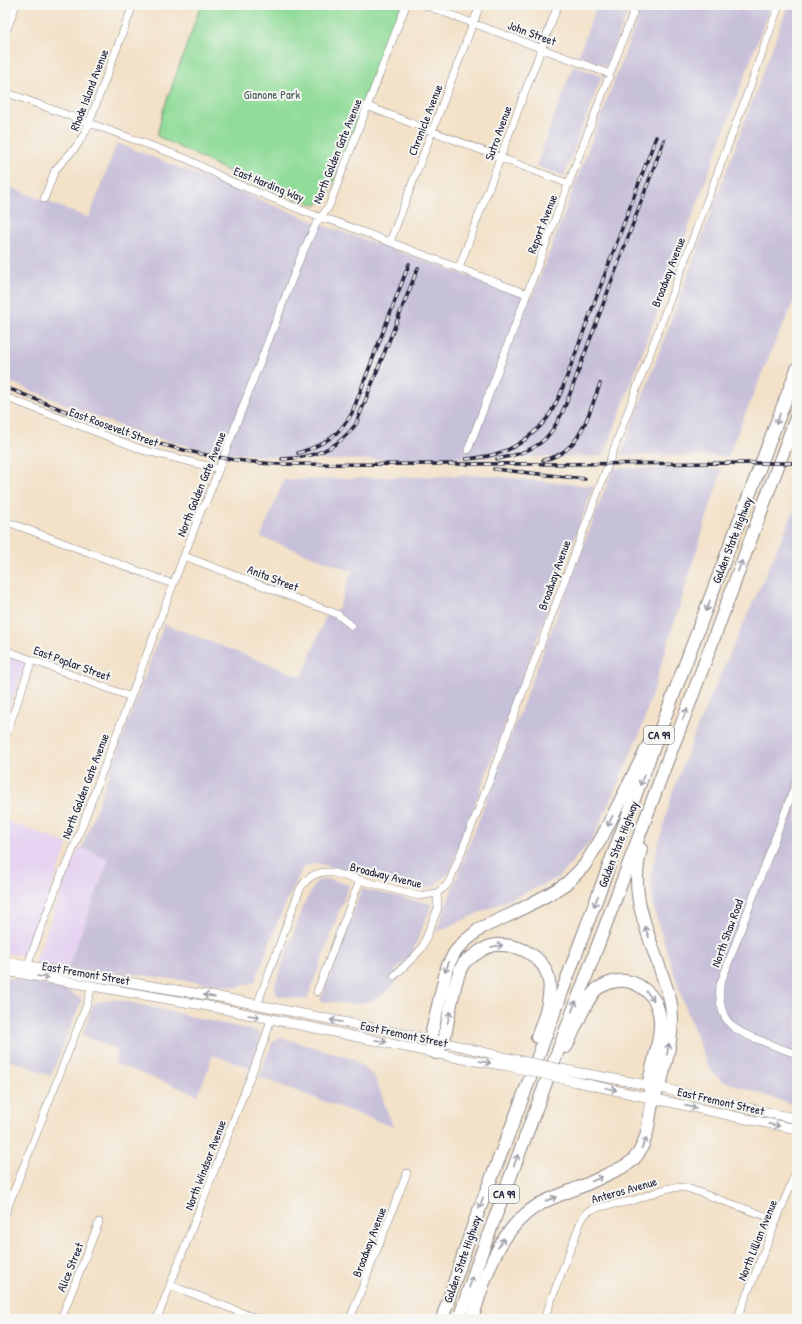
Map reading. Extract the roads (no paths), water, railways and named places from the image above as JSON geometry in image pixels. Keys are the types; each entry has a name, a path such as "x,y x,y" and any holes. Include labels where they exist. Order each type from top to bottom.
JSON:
{"highway":[{"name":"Golden State Highway","path":"442,1319 474,1223 797,369"},
{"name":"Golden State Highway","path":"459,1319 477,1265 550,1069 687,710 797,415"},
{"path":"436,1053 430,1040 447,967 455,952 464,942 482,928 551,894 567,883 584,866 601,840 673,699"},
{"path":"654,1086 670,1040 673,1011 640,909 636,885 637,866 640,852 666,764"},
{"path":"436,1053 443,1042 459,975 468,959 483,949 500,944 518,947 534,956 544,967 549,980 549,989 542,1025 522,1082 521,1102"},
{"path":"472,1319 498,1248 510,1229 527,1213 546,1200 618,1170 633,1160 645,1142 649,1129 661,1022 660,1012 655,1002 648,993 638,985 627,980 616,981 597,989 586,1005 560,1061 550,1069"}],"main road":[{"name":"East Fremont Street","path":"5,962 27,970 92,986 270,1019 436,1053 508,1062 575,1076 653,1098 797,1129"},
{"name":"East Fremont Street","path":"5,971 27,970 181,991 443,1042 508,1062"},
{"path":"270,1019 273,1008"},
{"name":"East Fremont Street","path":"575,1076 654,1086 797,1119"}],"street":[{"path":"5,34 16,5"},
{"name":"Rhode Island Avenue","path":"44,199 55,170 83,138 133,5"},
{"name":"North Golden Gate Avenue","path":"27,970 30,958 63,870 69,858 173,584 301,256 316,224 329,206 406,5"},
{"name":"John Street","path":"424,5 610,74"},
{"name":"Chronicle Avenue","path":"390,242 480,5"},
{"name":"Sutro Avenue","path":"459,268 558,5"},
{"name":"Report Avenue","path":"468,450 636,5"},
{"name":"Broadway Avenue","path":"257,1005 300,889 306,881 317,873 326,872 419,896 437,893 446,886 450,880 483,798 779,5"},
{"name":"East Harding Way","path":"5,92 187,159 230,181 321,218 334,221 527,294"},
{"path":"367,106 569,184"},
{"name":"East Roosevelt Street","path":"5,397 157,455 219,469"},
{"path":"5,521 173,584"},
{"name":"Anita Street","path":"184,556 337,614 352,626"},
{"name":"East Poplar Street","path":"5,650 131,697"},
{"path":"5,738 32,660"},
{"name":"North Shaw Road","path":"797,780 720,985 719,995 723,1012 734,1028 748,1036 797,1054"},
{"path":"317,992 360,880"},
{"path":"394,976 422,948 438,908 437,893"},
{"path":"5,1214 87,1004 92,986"},
{"name":"North Windsor Avenue","path":"157,1319 265,1039 270,1019"},
{"name":"North Lillian Avenue","path":"738,1319 797,1169"},
{"name":"Broadway Avenue","path":"350,1319 407,1173"},
{"name":"Anteros Avenue","path":"544,1319 580,1221 586,1213 591,1210 680,1186 777,1220"},
{"name":"Alice Street","path":"61,1319 99,1222"},
{"path":"170,1285 258,1319"}],"railway":[{"path":"466,459 493,455 508,450 528,438 544,422 551,412 560,395 656,137"},
{"path":"497,459 524,452 543,441 550,433 562,413 664,140"},
{"path":"298,453 315,447 330,439 342,428 352,413 409,264"},
{"path":"282,459 304,457 323,451 341,440 356,424 418,268"},
{"path":"543,460 556,456 566,450 575,441 587,420 600,384"},
{"path":"5,387 72,414 138,438 206,455 242,461 278,464 797,463"},
{"path":"494,469 585,479"}],"park label":[{"name":"Gianone Park","path":"272,94"}]}
